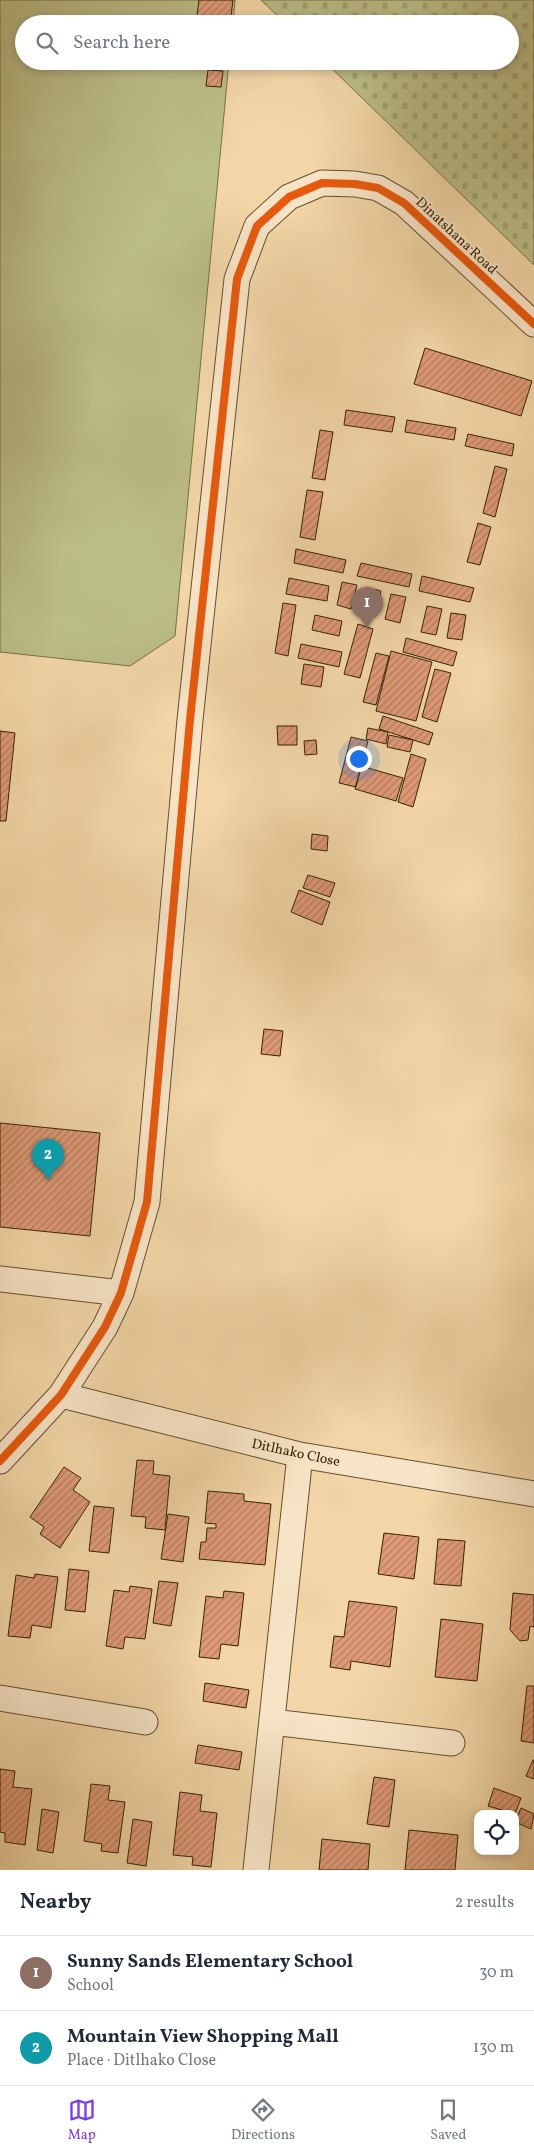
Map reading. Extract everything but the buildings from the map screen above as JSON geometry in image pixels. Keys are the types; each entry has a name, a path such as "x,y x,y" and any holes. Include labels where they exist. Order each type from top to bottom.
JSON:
{"street":[{"name":"Dinatshana Road","path":"121,1293 147,1202 189,729 238,278 257,226 289,197 322,183 354,184 378,188 404,204 534,324"},
{"path":"0,1279 121,1293 105,1327 61,1395 0,1461"},
{"name":"Ditlhako Close","path":"61,1395 300,1456 534,1494"},
{"path":"256,1870 300,1456"},
{"path":"0,1698 144,1722"},
{"path":"272,1722 452,1743"}],"green space":[{"path":"0,0 235,0 234,15 15,15 15,70 228,70 175,636 130,666 0,652"},
{"path":"261,0 534,0 534,265 333,70 519,70 519,15 277,15"}],"cycle path":[{"path":"0,1461 61,1395 105,1327 121,1293 147,1202 190,720 237,279 257,226 289,197 322,183 355,184 378,188 404,203 534,324"}],"place":[{"name":"Sunny Sands Elementary School","path":"367,628"},
{"name":"Mountain View Shopping Mall","path":"48,1180"}]}
